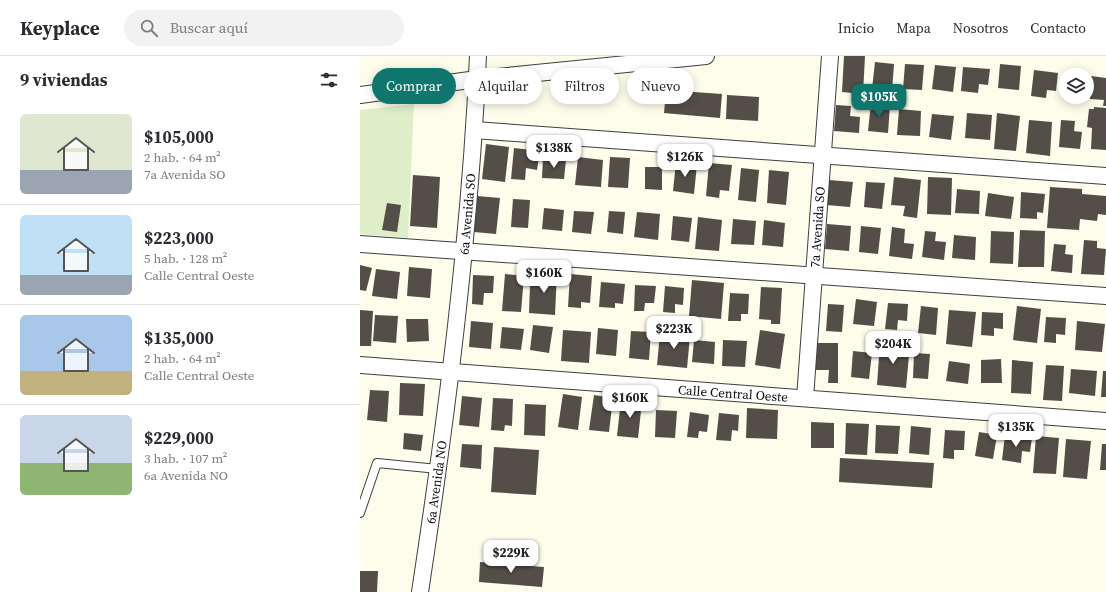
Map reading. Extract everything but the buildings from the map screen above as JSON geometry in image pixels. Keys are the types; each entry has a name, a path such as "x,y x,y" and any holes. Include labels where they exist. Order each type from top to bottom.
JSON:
{"street":[{"name":"6a Avenida SO","path":"477,68 478,56"},
{"path":"542,72 706,56"},
{"name":"7a Avenida SO","path":"805,398 830,56"},
{"path":"360,95 464,81"},
{"name":"6a Avenida SO","path":"451,371 464,252 476,104"},
{"path":"474,130 1106,176"},
{"path":"360,244 1106,296"},
{"name":"Calle Central Oeste","path":"360,365 1106,421"},
{"name":"6a Avenida NO","path":"420,592 451,371"}],"lane":[{"path":"360,513 377,463 438,469"}],"green space":[{"path":"414,104 408,238 360,234 360,110"}]}
